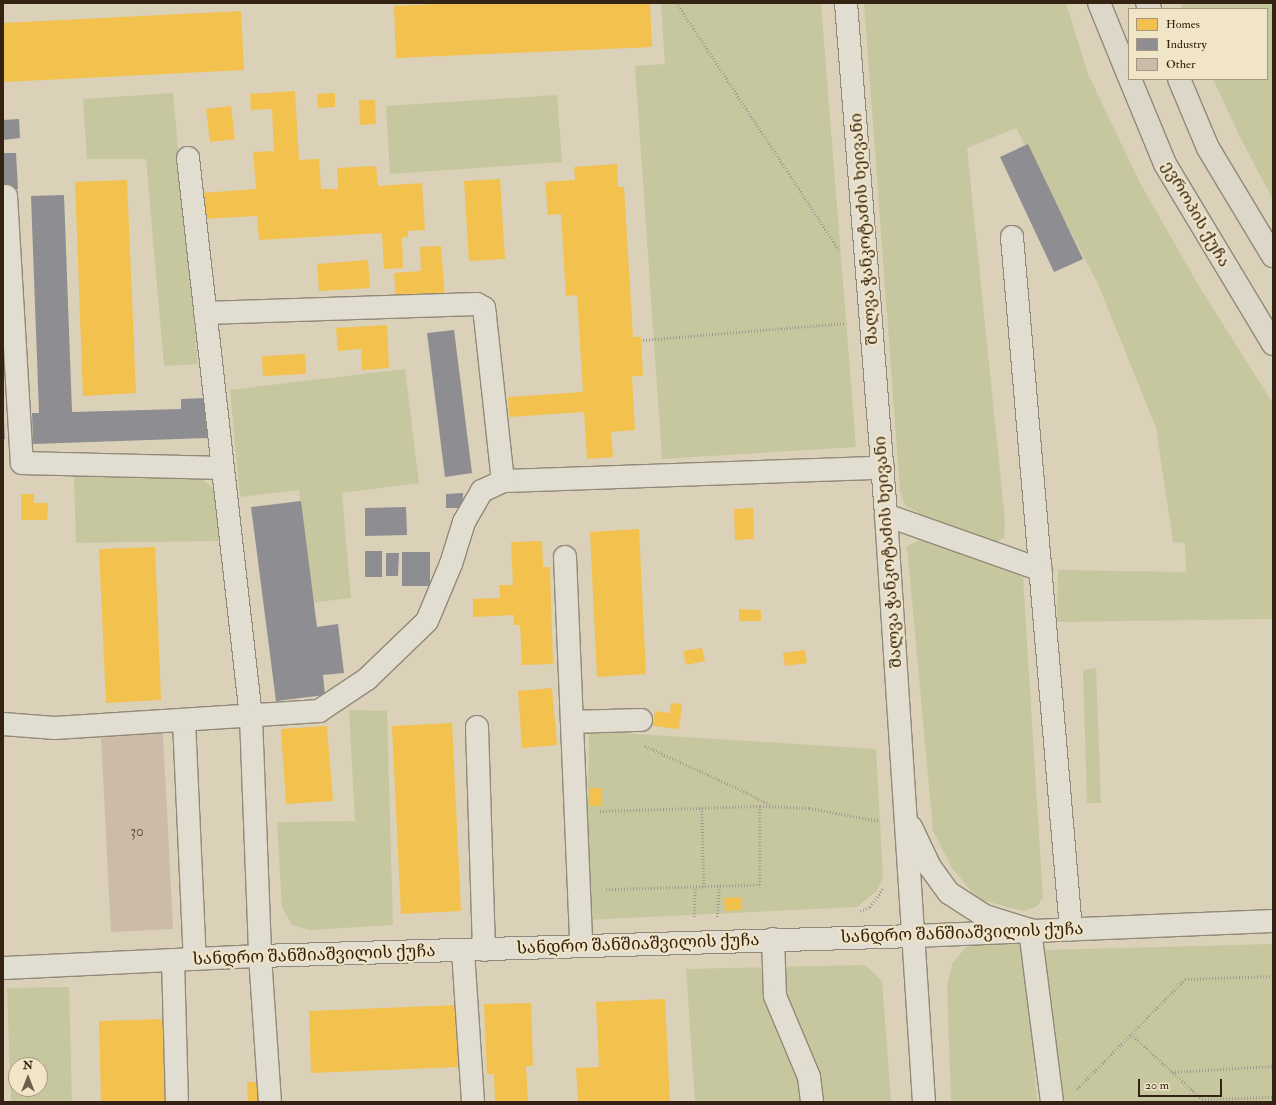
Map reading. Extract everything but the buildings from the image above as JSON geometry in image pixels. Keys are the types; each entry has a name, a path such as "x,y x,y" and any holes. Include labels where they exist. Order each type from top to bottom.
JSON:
{"main road":[{"name":"ევროპის ქუჩა","path":"1098,3 1128,76"},
{"name":"ევროპის ქუჩა","path":"1130,80 1165,164 1273,344"},
{"path":"1179,80 1208,148 1273,256"}],"street":[{"name":"შალვა ჭანკოტაძის ხეივანი","path":"852,3 924,1102"},
{"path":"188,158 251,717 260,956 270,1102"},
{"path":"6,196 22,463 223,468"},
{"path":"1012,237 1072,929"},
{"path":"205,313 477,304 484,308 486,316 503,481"},
{"path":"3,724 55,728 251,717 319,711 367,679 427,621 451,564 464,522 482,491 503,481 883,468"},
{"path":"886,515 1041,570"},
{"path":"565,557 581,946"},
{"path":"572,722 641,720"},
{"path":"184,721 195,959"},
{"path":"473,1102 473,950 477,727"},
{"path":"906,816 930,867 949,893 985,916 1030,930 1052,1102"},
{"name":"სანდრო შანშიაშვილის ქუჩა","path":"3,968 260,956 773,939 913,936 1273,921"},
{"path":"773,939 775,996 794,1038 809,1077 812,1102"},
{"path":"173,960 177,1102"}],"path":[{"path":"677,3 840,252"},
{"path":"643,340 853,322"},
{"path":"642,744 649,749 748,793 772,806"},
{"path":"578,890 760,885 760,806"},
{"path":"576,812 772,806 809,808 881,821"},
{"path":"702,808 704,886"},
{"path":"855,912 870,907 885,884"},
{"path":"717,918 718,886"},
{"path":"687,919 694,919 695,887"},
{"path":"710,918 725,918"},
{"path":"1075,1091 1185,979 1273,976"},
{"path":"1131,1034 1202,1099 1273,1097"},
{"path":"1172,1072 1273,1066"}],"green space":[{"path":"661,3 821,3 856,447 662,459 635,66 665,64"},
{"path":"864,3 1066,3 1088,74 1140,183 1200,288 1273,403 1273,619 1057,622 1058,570 1186,572 1185,543 1173,542 1156,428 1098,284 1016,128 967,148 1005,520 1004,538 991,545 923,516 905,505 900,491"},
{"path":"1181,3 1273,3 1273,200 1240,137 1213,80 1268,80 1268,8 1182,8"},
{"path":"173,93 198,364 164,366 146,159 87,159 83,99"},
{"path":"557,95 562,162 390,174 386,106"},
{"path":"405,369 419,483 342,493 351,598 310,603 299,490 240,497 230,390"},
{"path":"196,475 214,488 219,541 76,543 74,476"},
{"path":"922,539 1023,577 1043,898 1036,907 1023,911 978,899 952,868 933,831 907,546"},
{"path":"1096,668 1101,803 1087,803 1083,670"},
{"path":"349,710 387,711 393,925 309,930 292,925 282,907 277,822 355,821"},
{"path":"589,731 876,749 883,877 877,891 857,907 586,920"},
{"path":"1018,939 1025,963 1029,995 1037,1102 951,1102 947,988 952,964 966,947"},
{"path":"1273,944 1273,1102 1058,1102 1045,950"},
{"path":"865,965 882,981 891,1102 695,1102 686,969"},
{"path":"69,987 72,1102 11,1102 11,1097 48,1097 48,1057 9,1057 7,988"}]}
